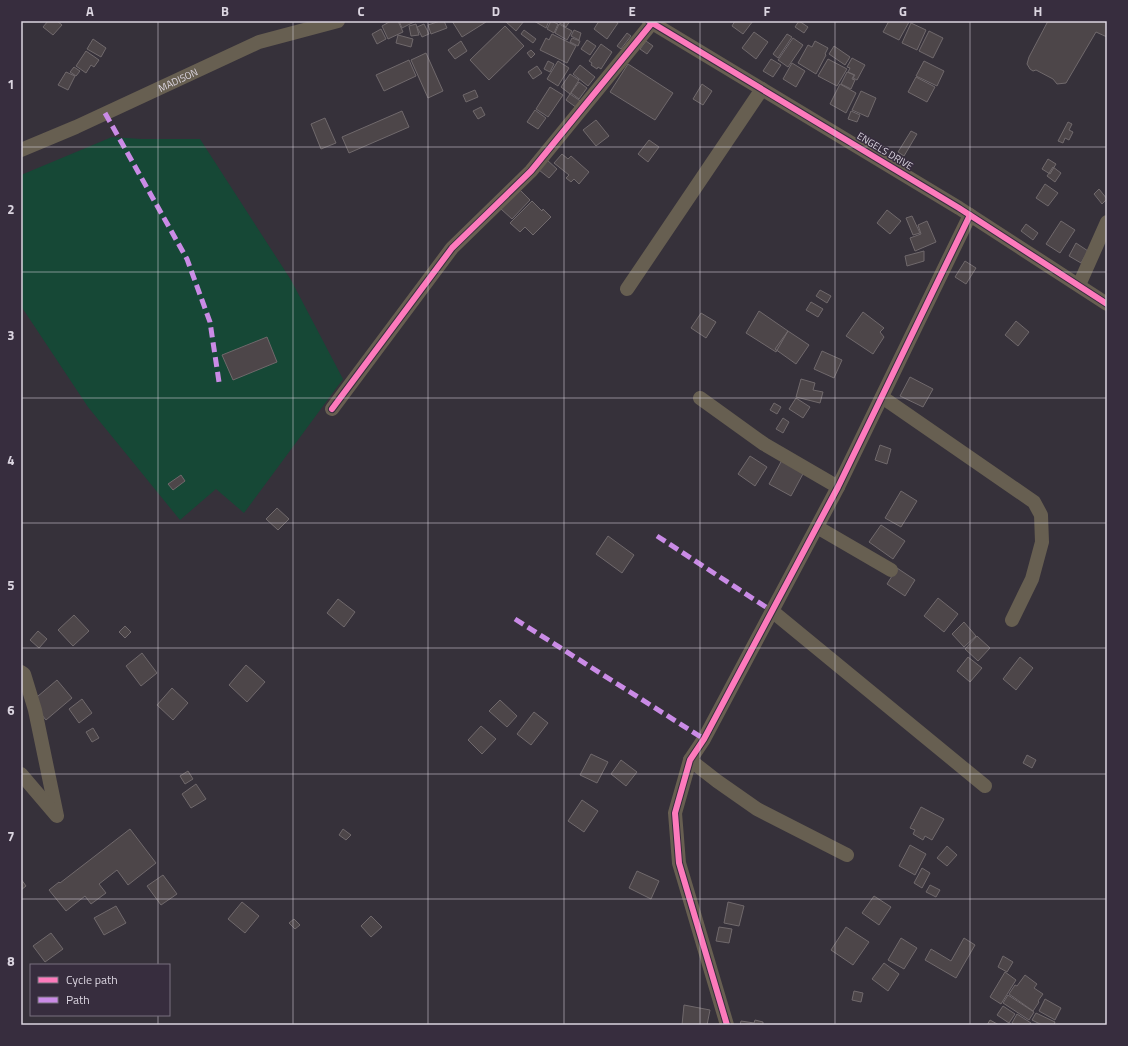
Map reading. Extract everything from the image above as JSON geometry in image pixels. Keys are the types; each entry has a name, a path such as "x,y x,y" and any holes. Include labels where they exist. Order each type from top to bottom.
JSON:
{"street":[{"name":"MADISON","path":"21,150 76,127 258,42 338,21"},
{"name":"ENGELS DRIVE","path":"650,22 970,215 1107,304"},
{"path":"332,409 452,248 531,171 650,22"},
{"path":"627,289 762,89"},
{"path":"727,1025 679,863 675,813 690,760 704,739 838,487 970,215"},
{"path":"1078,286 1107,222"},
{"path":"882,397 1034,502 1041,515 1042,542 1032,580 1012,620"},
{"path":"700,398 764,444 838,487"},
{"path":"817,526 891,570"},
{"path":"772,611 985,786"},
{"path":"21,672 24,674 35,710 57,816 21,774"},
{"path":"690,760 757,809 847,855"}],"green space":[{"path":"112,137 141,139 200,139 291,280 343,379 244,513 216,489 180,520 88,407 21,306 21,175"}],"building":[{"path":"48,21 57,21 62,25 53,35 43,27"},
{"path":"391,21 398,21 403,32 388,39 382,26"},
{"path":"399,21 414,21 414,22 402,28"},
{"path":"444,21 447,28 431,34 428,25"},
{"path":"452,21 486,21 486,22 462,37"},
{"path":"505,21 524,21 516,31"},
{"path":"534,21 549,21 546,28"},
{"path":"551,21 558,24 554,33 547,29"},
{"path":"570,21 566,27 558,22"},
{"path":"599,21 615,21 618,23 607,39 594,29"},
{"path":"735,21 753,21 743,34 732,26"},
{"path":"799,21 808,27 804,33 795,27"},
{"path":"889,21 909,22 899,40 883,32"},
{"path":"1048,21 1107,21 1107,37 1096,32 1066,83 1057,84 1053,79 1036,70 1033,71 1030,69 1027,64 1029,57"},
{"path":"911,23 926,30 917,50 902,43"},
{"path":"416,24 419,35 411,36 409,26"},
{"path":"424,24 429,34 422,37 417,27"},
{"path":"559,24 572,31 567,40 555,33"},
{"path":"505,26 524,46 489,80 470,60"},
{"path":"381,29 386,39 377,44 372,34"},
{"path":"524,30 536,39 533,43 521,34"},
{"path":"574,30 581,33 579,40 571,36"},
{"path":"929,31 943,38 933,58 919,51"},
{"path":"754,32 768,42 756,59 742,48"},
{"path":"627,33 631,36 621,49 617,46"},
{"path":"552,34 576,46 567,63 540,50 546,38 549,40"},
{"path":"787,34 792,37 778,58 773,54"},
{"path":"398,35 413,39 411,47 396,43"},
{"path":"572,38 580,41 578,46 570,42"},
{"path":"793,38 803,45 788,67 778,60"},
{"path":"93,39 106,48 101,57 87,49"},
{"path":"587,40 596,46 590,55 581,49"},
{"path":"461,41 467,51 455,59 448,50"},
{"path":"646,41 653,46 647,54 640,49"},
{"path":"815,41 828,48 816,74 798,63 808,45 812,47"},
{"path":"601,44 612,52 601,69 598,67 597,69 591,65 592,63 589,61"},
{"path":"834,46 850,57 845,65 829,54"},
{"path":"531,50 535,54 531,58 527,53"},
{"path":"86,51 99,60 94,67 91,65 86,73 76,66"},
{"path":"426,53 443,91 428,98 411,60"},
{"path":"852,58 865,65 857,80 853,78 855,75 848,72 850,68 847,67"},
{"path":"771,59 781,65 773,77 763,71"},
{"path":"828,59 847,69 837,86 818,76"},
{"path":"409,60 416,76 384,91 376,75"},
{"path":"548,61 554,64 550,72 544,69"},
{"path":"558,61 569,68 558,86 547,79"},
{"path":"924,61 944,71 937,86 916,76"},
{"path":"792,63 805,71 796,87 783,79"},
{"path":"628,64 673,93 655,120 610,92"},
{"path":"580,65 595,77 588,86 573,74"},
{"path":"537,66 542,73 533,79 528,72"},
{"path":"74,67 80,71 76,76 70,72"},
{"path":"66,72 75,76 68,90 58,85"},
{"path":"847,72 854,75 852,79 855,80 851,89 841,84"},
{"path":"570,74 579,80 570,94 561,87"},
{"path":"916,77 935,87 927,102 908,92"},
{"path":"579,82 587,88 579,99 571,93"},
{"path":"702,84 712,91 703,105 693,99"},
{"path":"840,84 856,93 846,113 830,104"},
{"path":"550,87 563,95 548,117 536,109"},
{"path":"475,90 478,97 466,102 463,95"},
{"path":"861,91 876,98 868,117 852,110"},
{"path":"570,94 582,102 577,108 566,100"},
{"path":"481,107 485,115 478,119 473,111"},
{"path":"535,110 546,118 538,129 527,122"},
{"path":"402,111 409,127 349,153 342,137"},
{"path":"851,111 860,115 857,122 848,119"},
{"path":"325,118 336,143 321,149 311,124"},
{"path":"596,120 609,136 596,146 583,130"},
{"path":"1068,122 1072,124 1069,130 1073,132 1069,140 1065,138 1063,143 1058,141"},
{"path":"911,131 917,134 904,156 898,152"},
{"path":"649,140 659,147 648,162 638,154"},
{"path":"562,154 568,159 571,156 589,172 579,184 574,179 571,182 566,178 569,175 554,163"},
{"path":"1048,159 1056,164 1050,174 1042,169"},
{"path":"547,160 557,169 549,178 539,170"},
{"path":"1053,167 1061,173 1055,182 1047,176"},
{"path":"1045,184 1058,193 1048,206 1036,198"},
{"path":"1099,189 1107,199 1102,204 1094,194"},
{"path":"520,190 530,200 512,219 501,209"},
{"path":"532,201 542,211 543,209 551,217 533,235 525,227 520,232 510,223"},
{"path":"887,210 901,221 890,234 877,223"},
{"path":"912,216 920,233 913,235 906,218"},
{"path":"927,221 936,242 915,251 910,238 921,234 918,225"},
{"path":"1061,221 1075,230 1060,253 1046,244"},
{"path":"1026,224 1038,233 1033,240 1021,231"},
{"path":"1076,243 1088,251 1081,263 1069,256"},
{"path":"924,251 924,261 907,266 905,256"},
{"path":"965,261 976,268 966,284 955,277"},
{"path":"820,290 831,296 827,303 816,296"},
{"path":"811,302 823,309 818,317 806,310"},
{"path":"759,311 788,331 776,352 746,333"},
{"path":"863,312 884,328 880,332 884,337 873,354 846,336"},
{"path":"701,313 716,322 706,338 691,328"},
{"path":"1016,321 1029,332 1018,346 1005,335"},
{"path":"788,331 809,345 796,364 775,349"},
{"path":"267,337 277,362 233,380 222,355"},
{"path":"822,351 842,360 834,378 814,369"},
{"path":"910,377 933,389 923,407 900,396"},
{"path":"801,379 815,383 813,390 823,392 820,403 796,397"},
{"path":"796,398 810,407 803,418 789,409"},
{"path":"774,403 781,407 777,414 770,410"},
{"path":"783,418 789,422 783,433 776,429"},
{"path":"880,445 891,449 887,464 875,460"},
{"path":"750,456 767,467 755,486 738,474"},
{"path":"782,460 804,472 791,496 769,484"},
{"path":"181,475 185,481 173,490 168,484"},
{"path":"901,491 917,501 901,527 885,518"},
{"path":"277,508 289,519 278,530 266,519"},
{"path":"881,525 905,541 893,559 869,542"},
{"path":"608,536 634,555 622,573 596,554"},
{"path":"897,568 915,580 905,596 887,584"},
{"path":"938,598 958,614 944,632 924,616"},
{"path":"338,599 355,612 344,627 327,613"},
{"path":"74,615 89,631 73,646 58,630"},
{"path":"964,622 976,636 964,647 952,634"},
{"path":"125,626 131,632 125,638 119,632"},
{"path":"38,631 47,639 39,648 30,640"},
{"path":"977,636 990,648 978,661 965,649"},
{"path":"142,653 157,673 141,686 126,666"},
{"path":"968,657 982,668 970,682 957,671"},
{"path":"1020,657 1033,668 1016,690 1003,679"},
{"path":"246,665 265,682 247,702 229,685"},
{"path":"57,680 72,698 46,720 31,702"},
{"path":"172,688 188,703 173,720 157,705"},
{"path":"82,699 92,713 79,723 69,709"},
{"path":"500,700 517,716 507,727 489,711"},
{"path":"534,712 548,723 531,745 517,734"},
{"path":"481,726 496,739 482,754 468,740"},
{"path":"93,728 99,738 92,742 86,732"},
{"path":"591,754 608,762 597,783 580,775"},
{"path":"1027,755 1036,760 1032,768 1023,763"},
{"path":"621,760 637,772 626,786 611,774"},
{"path":"188,771 193,779 185,784 180,776"},
{"path":"196,784 206,799 191,808 182,794"},
{"path":"582,800 598,811 584,832 568,821"},
{"path":"921,807 944,819 932,840 925,836 923,840 913,834 915,830 910,828"},
{"path":"130,829 156,863 128,885 117,870 99,884 106,893 91,904 85,896 66,911 49,890"},
{"path":"343,829 351,835 346,840 339,835"},
{"path":"910,845 926,854 915,875 899,866"},
{"path":"947,846 957,855 947,866 937,858"},
{"path":"922,868 930,873 922,888 914,883"},
{"path":"637,871 659,881 651,899 629,888"},
{"path":"163,875 177,894 161,905 147,886"},
{"path":"21,879 26,886 21,890"},
{"path":"930,885 940,890 936,897 926,892"},
{"path":"874,896 891,907 879,925 862,913"},
{"path":"242,902 259,916 245,933 228,919"},
{"path":"728,902 744,906 739,926 724,923"},
{"path":"116,906 126,923 104,935 94,918"},
{"path":"371,916 382,927 371,937 361,926"},
{"path":"294,919 300,925 295,929 289,923"},
{"path":"719,927 732,929 729,943 716,941"},
{"path":"846,927 869,942 853,965 831,950"},
{"path":"51,933 63,949 45,962 33,946"},
{"path":"901,938 917,948 904,969 888,960"},
{"path":"964,938 975,945 956,978 925,960 931,949 951,961"},
{"path":"1003,956 1013,962 1007,972 998,967"},
{"path":"884,963 899,974 888,991 872,979"},
{"path":"1005,972 1016,980 1001,1004 990,997"},
{"path":"1025,975 1037,984 1034,988 1043,994 1033,1011 1009,994 1015,985 1017,986"},
{"path":"854,991 863,993 861,1002 852,1000"},
{"path":"1008,995 1034,1012 1029,1020 1003,1003"},
{"path":"1045,999 1061,1008 1055,1020 1039,1011"},
{"path":"684,1005 710,1010 707,1025 682,1025"},
{"path":"1003,1006 1015,1014 1009,1023 997,1015"},
{"path":"1036,1013 1055,1022 1054,1025 1042,1025 1032,1020"},
{"path":"1017,1014 1031,1023 1030,1025 1016,1025 1012,1023"},
{"path":"755,1020 763,1022 763,1025 740,1025 741,1021 754,1023"},
{"path":"990,1020 999,1025 987,1025"}],"marked path":[{"path":"105,113 187,259 210,322 219,382"},
{"path":"657,536 772,611"},
{"path":"515,619 704,739"}],"cycle path":[{"path":"649,21 959,208 1107,304"},
{"path":"332,409 452,248 531,171 652,23"},
{"path":"727,1025 679,863 675,813 690,760 704,739 838,487 970,215"}]}
